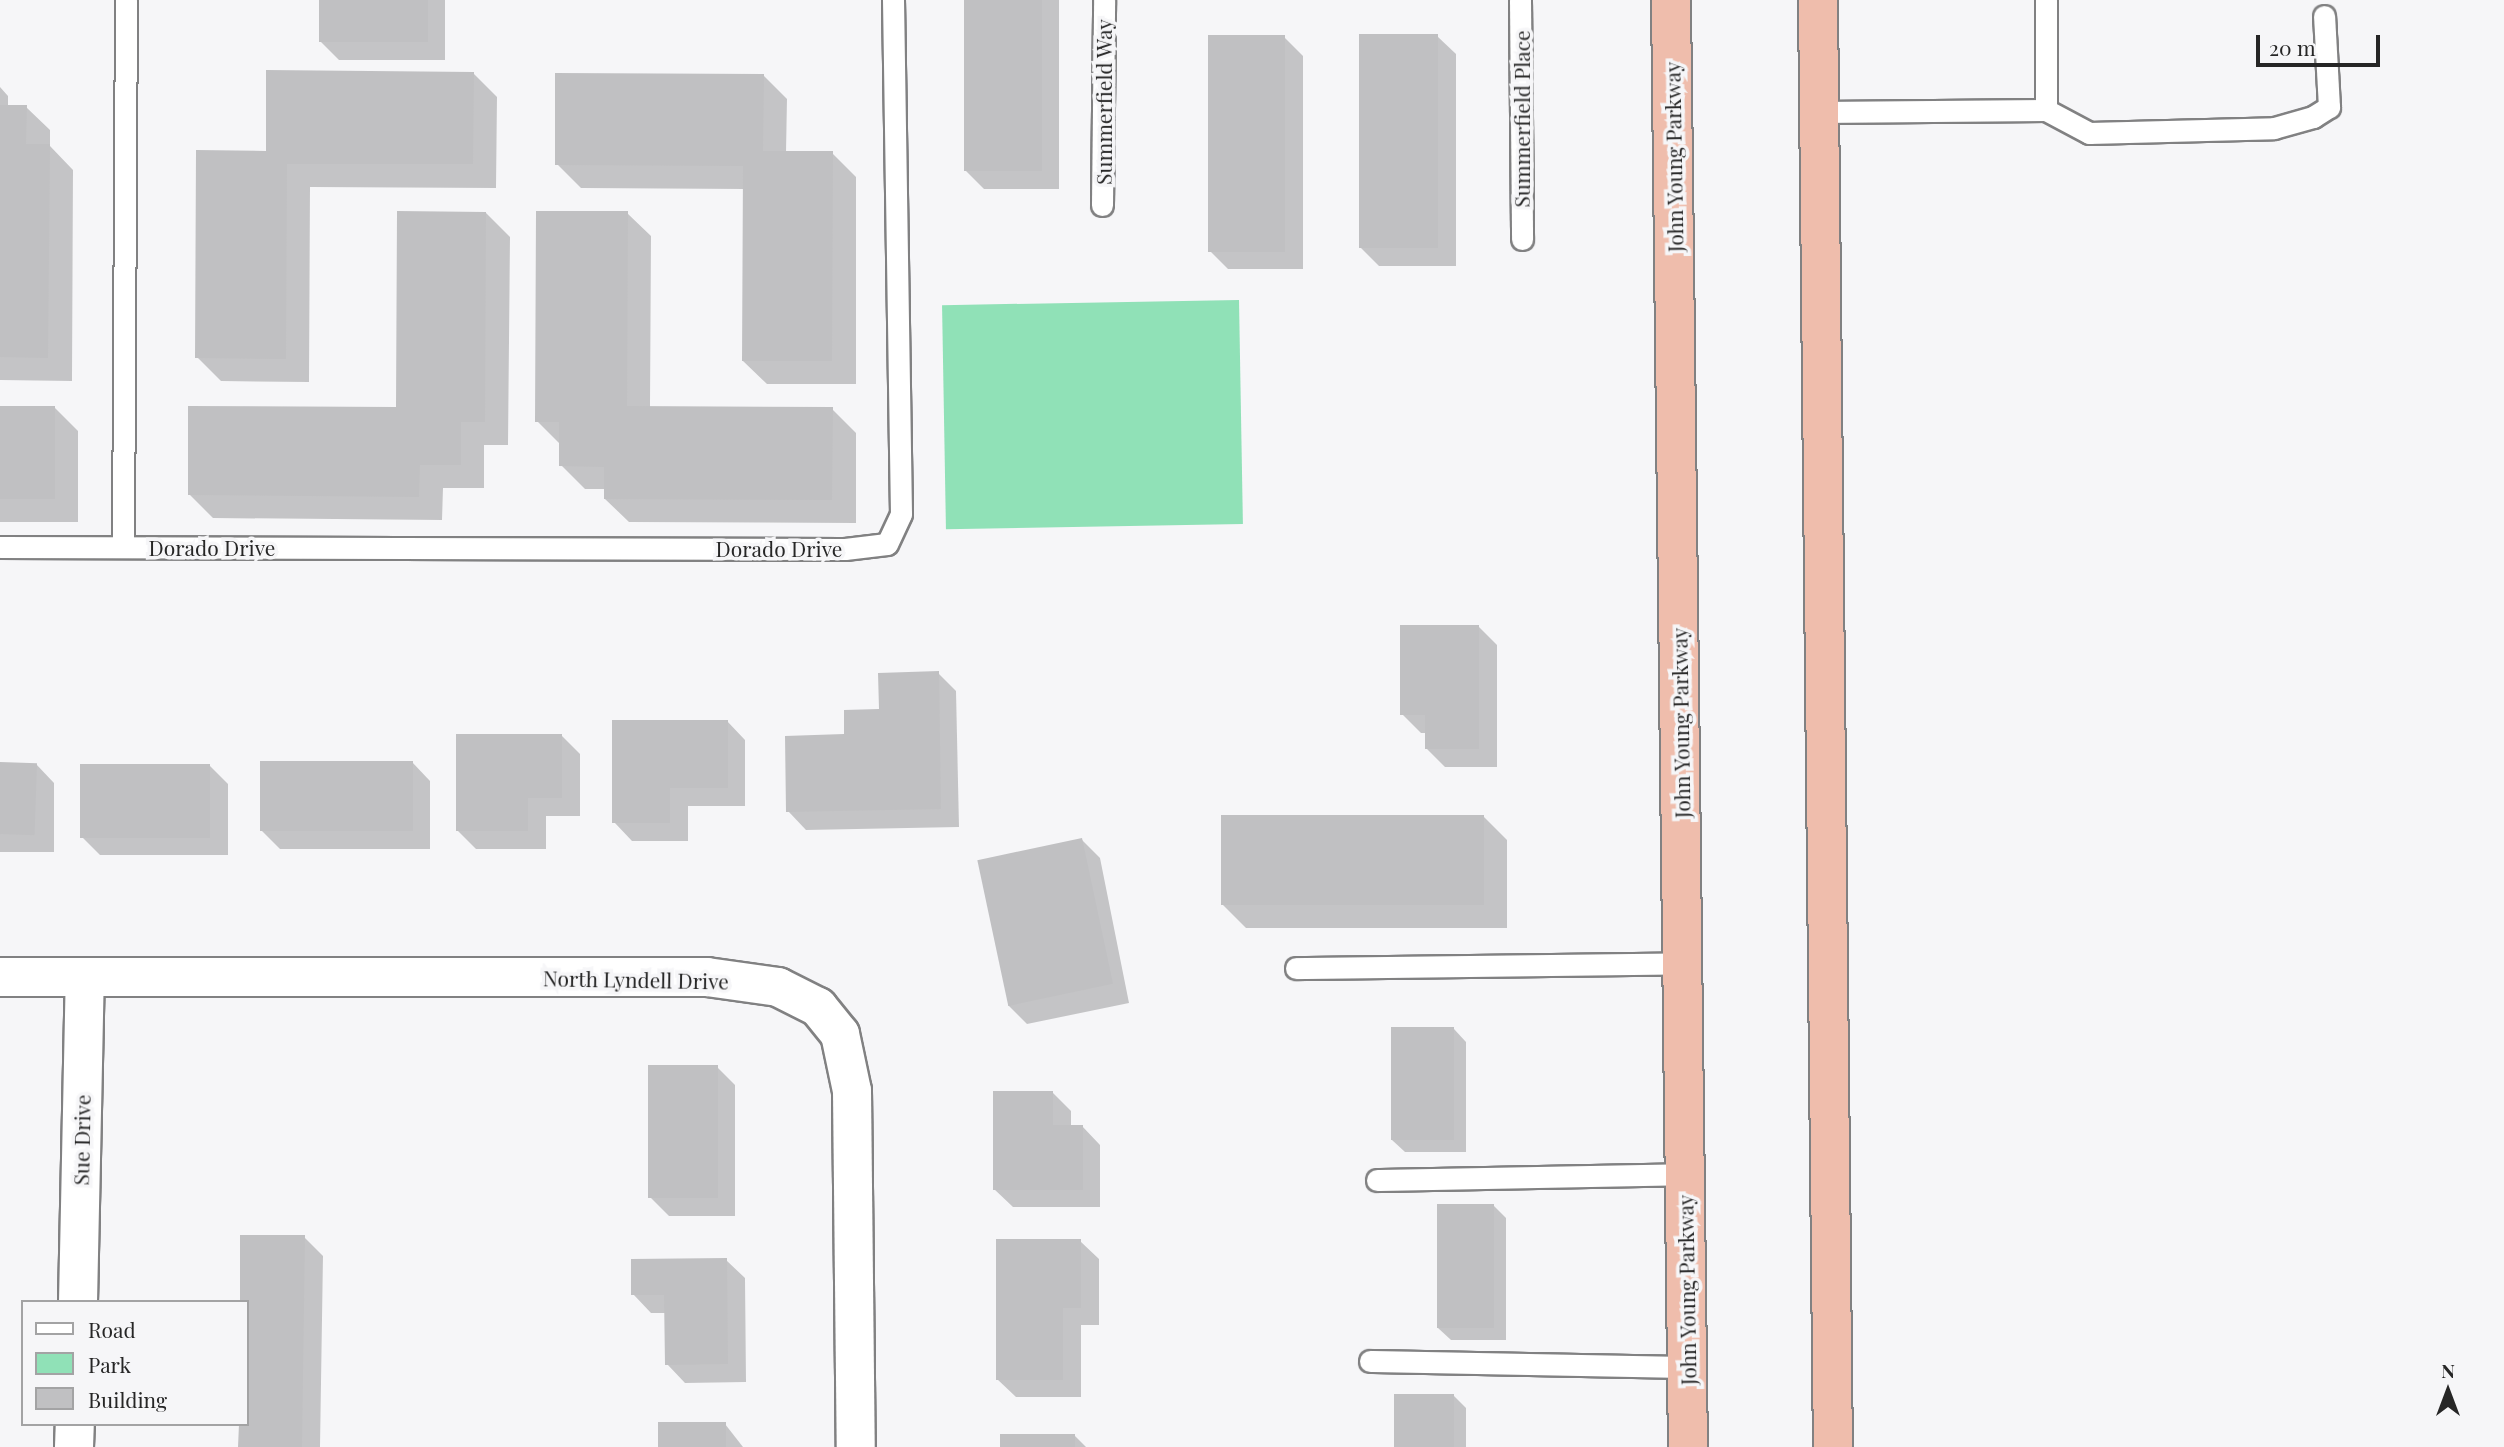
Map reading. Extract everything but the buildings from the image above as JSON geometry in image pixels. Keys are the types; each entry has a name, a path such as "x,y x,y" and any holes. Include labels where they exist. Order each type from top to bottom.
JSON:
{"highway":[{"name":"John Young Parkway","path":"1671,0 1688,1447"},
{"path":"1818,0 1833,1447"}],"street":[{"name":"North Lyndell Drive","path":"0,977 707,977 778,987 818,1007 840,1034 852,1091 856,1447"},
{"name":"Sue Drive","path":"78,1300 85,978"},
{"path":"75,1426 75,1447"}],"lane":[{"name":"Dorado Drive","path":"123,547 126,0"},
{"name":"Dorado Drive","path":"0,547 845,549 887,544 901,514 893,0"},
{"name":"Summerfield Way","path":"1102,205 1104,0"},
{"name":"Summerfield Place","path":"1520,0 1522,239"},
{"path":"2046,0 2046,110"},
{"path":"1819,112 2046,110 2089,133 2274,128 2313,117 2329,107 2324,16"},
{"path":"1296,968 1683,963"},
{"path":"1377,1180 1685,1174"},
{"path":"1370,1361 1687,1367"}],"green space":[{"path":"1239,300 1243,524 946,529 942,305"}]}
